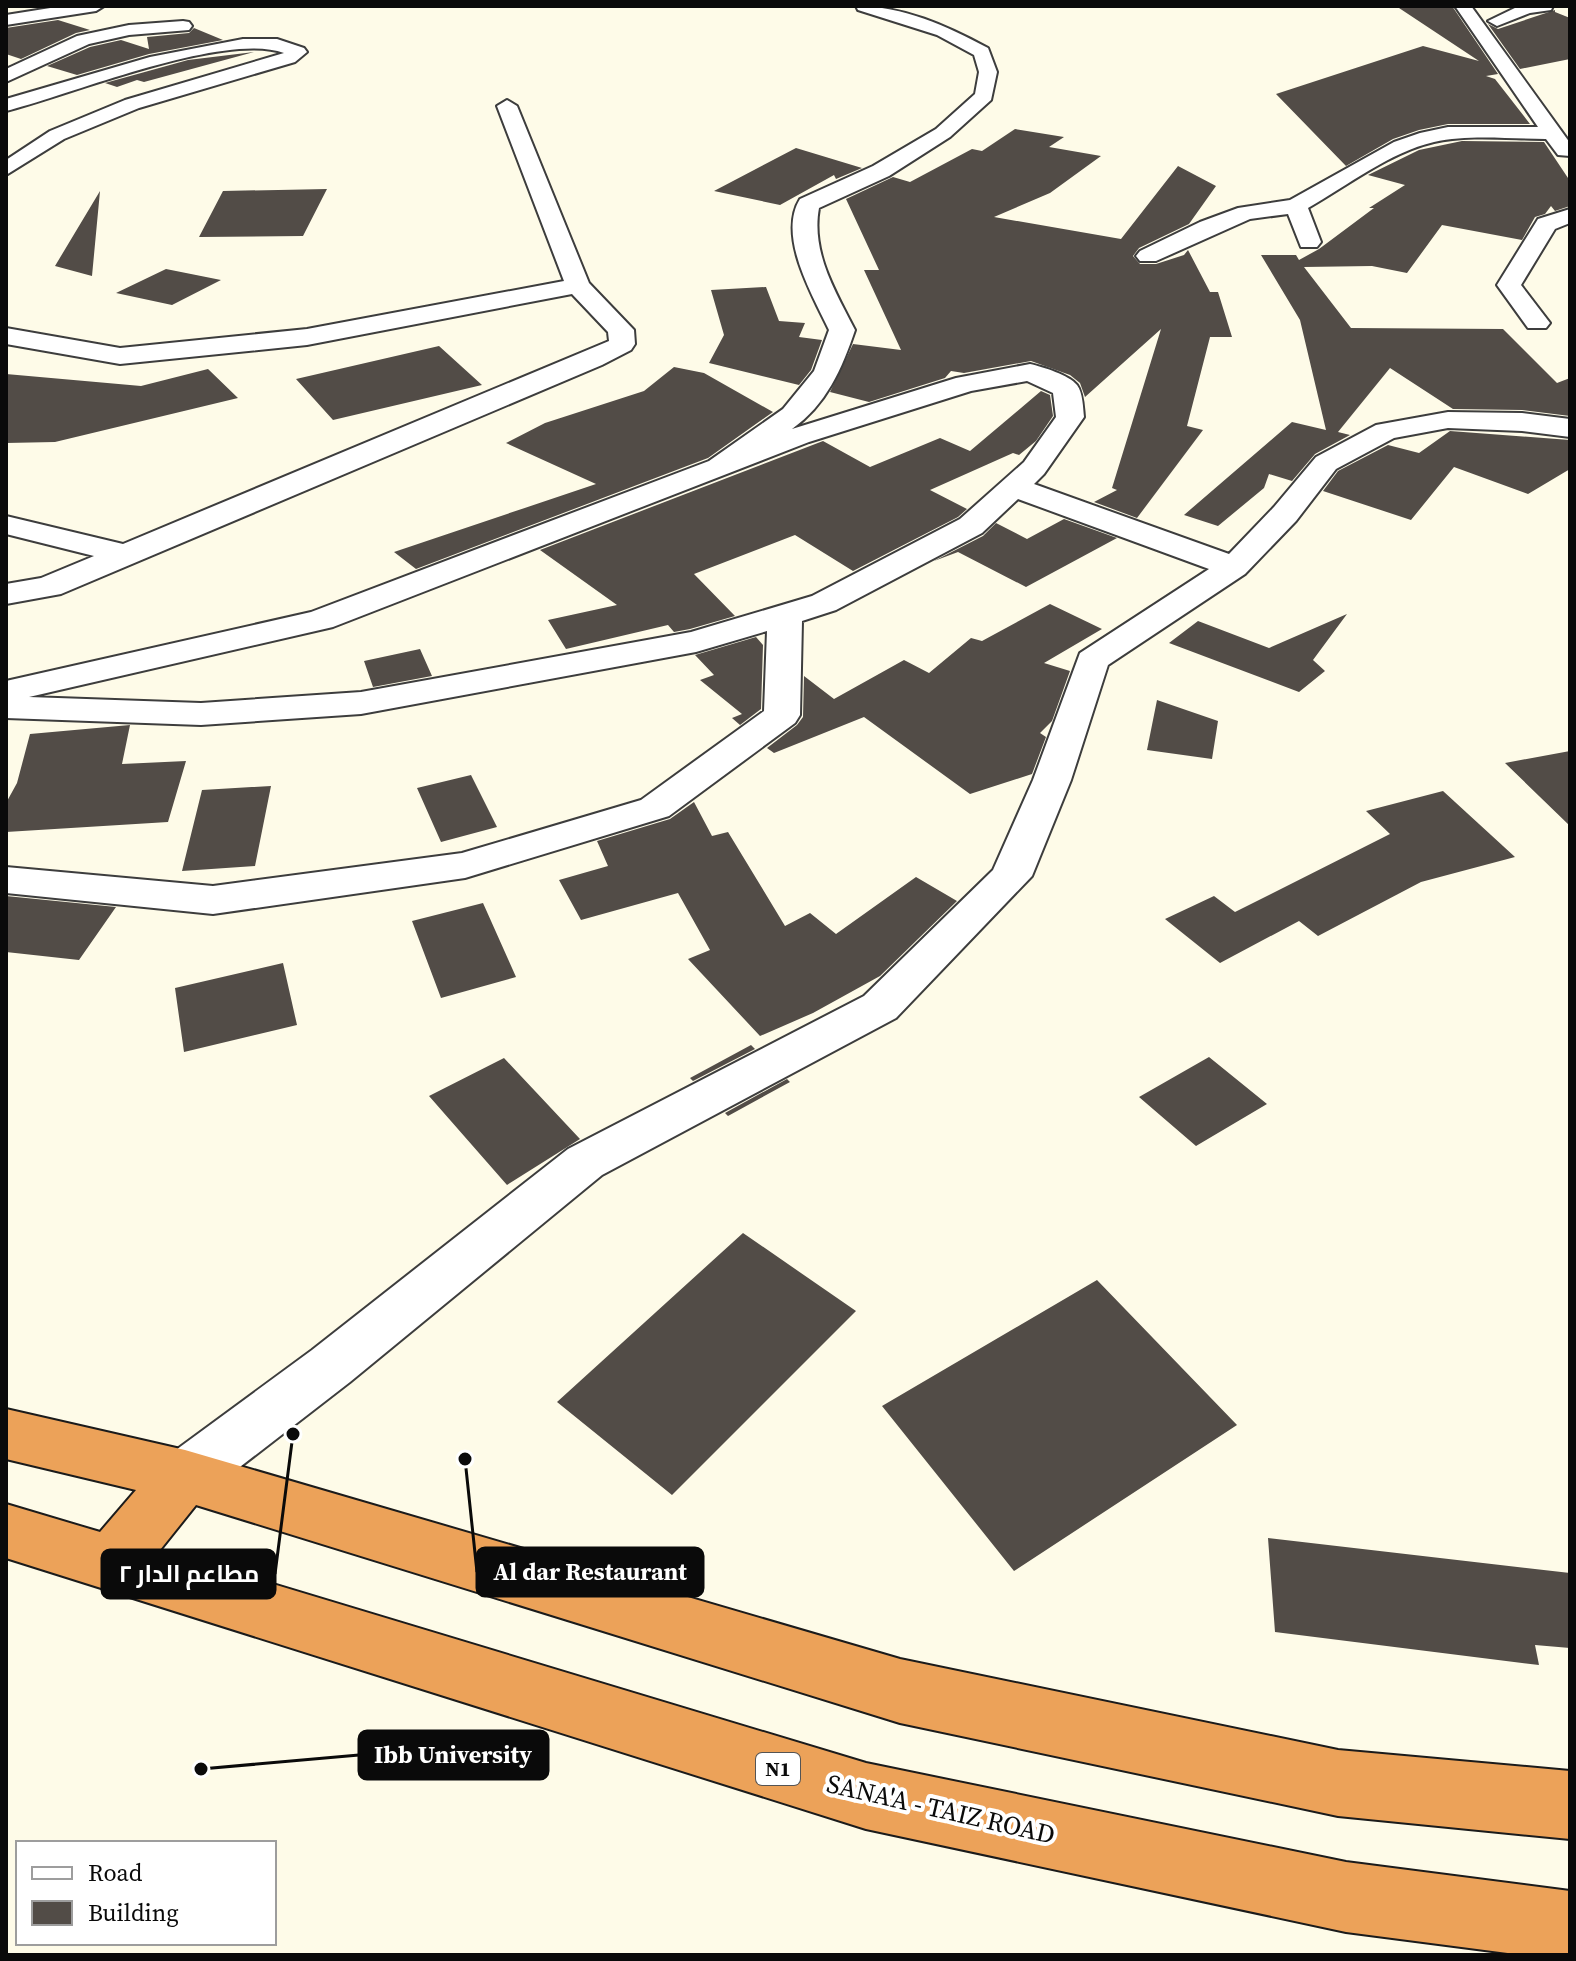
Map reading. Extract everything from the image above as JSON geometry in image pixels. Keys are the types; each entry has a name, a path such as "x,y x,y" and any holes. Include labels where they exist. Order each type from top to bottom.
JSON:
{"highway":[{"path":"6,1434 185,1476 900,1691 1338,1783 1570,1805"},
{"path":"112,1562 185,1476"},
{"name":"SANA'A - TAIZ ROAD","path":"6,1531 866,1796 1346,1897 1570,1926"}],"street":[{"path":"6,20 96,6"},
{"path":"719,467 793,415 827,373 842,330 815,276 803,231 808,204 881,171 919,148 943,133 984,96 988,72 982,52 943,31 864,6"},
{"path":"1463,6 1511,69 1551,133 1570,157"},
{"path":"1526,63 1500,29 1496,13 1545,6"},
{"path":"6,76 83,40 129,30 183,26"},
{"path":"6,105 109,73 225,46 278,44 298,52 289,58 132,104 57,135 6,169"},
{"path":"6,594 49,587 593,359 622,344 621,330 578,286 507,106"},
{"path":"1148,256 1208,227 1246,213 1296,206 1401,146 1427,137 1448,133 1551,133"},
{"path":"1296,206 1309,242"},
{"path":"1537,323 1509,285 1546,224 1570,216"},
{"path":"6,336 120,356 307,337 578,286"},
{"path":"6,691 321,620 799,436 966,384 1030,372 1066,389 1070,417 1034,468 971,526 824,603 696,642 361,703 201,714 6,707"},
{"path":"185,1476 331,1366 585,1162 880,1007 1011,876 1052,780 1092,660 1234,567 1285,514 1326,463 1386,431 1448,420 1522,422 1570,428"},
{"path":"1015,487 1234,567"},
{"path":"6,525 127,555"},
{"path":"6,880 213,900 465,865 655,808 782,715 785,614"}],"building":[{"path":"1396,6 1452,6 1498,74 1486,76 1495,79 1530,124 1448,124 1419,130 1393,139 1346,166 1276,94 1423,46 1479,61"},
{"path":"1555,10 1570,18 1570,59 1520,69 1488,24 1498,29"},
{"path":"58,20 90,30 76,33 21,59 6,54 6,28"},
{"path":"194,28 223,40 149,54 77,75 47,66 90,47 121,40 149,49 147,37 189,33"},
{"path":"254,52 144,82 137,80 117,87 105,83 188,60"},
{"path":"1015,129 1064,137 1049,147 1101,156 1050,193 994,217 1121,239 1178,166 1216,186 1189,224 1139,248 1133,256 1140,264 1156,264 1184,255 1188,250 1210,292 1218,292 1232,337 1210,337 1187,426 1203,430 1137,518 1094,502 1117,490 1112,488 1161,329 1085,397 1080,383 1070,375 1031,361 964,373 951,371 945,378 869,402 830,392 853,344 901,350 864,270 879,270 846,199 893,177 910,182 972,149 982,151"},
{"path":"1462,141 1544,142 1570,181 1570,206 1555,211 1551,206 1545,214 1535,217 1522,240 1442,225 1407,273 1372,266 1304,267 1351,328 1503,329 1557,383 1570,378 1570,416 1522,410 1453,409 1390,368 1338,432 1350,435 1315,454 1292,481 1269,474 1264,488 1218,526 1184,515 1292,422 1326,430 1300,320 1261,255 1296,255 1299,260 1319,249 1374,208 1369,208 1405,185 1368,175 1419,150"},
{"path":"796,148 862,168 836,179 834,175 780,205 714,191"},
{"path":"327,189 303,236 199,237 223,191"},
{"path":"100,191 92,276 55,266"},
{"path":"166,269 221,280 172,305 116,293"},
{"path":"766,287 779,321 805,323 799,337 822,340 811,370 799,385 709,363 724,335 711,290"},
{"path":"439,346 482,385 333,420 296,379"},
{"path":"674,367 704,373 773,412 708,458 416,569 394,552 596,484 506,443 545,423 644,391"},
{"path":"208,369 238,398 55,442 6,443 6,374 141,386"},
{"path":"1041,391 1050,395 1053,416 1036,441 1019,455 1013,453 930,490 967,509 958,517 853,571 795,535 694,574 735,616 690,629 674,632 668,625 566,649 548,620 617,605 540,550 823,441 870,467 940,438 970,451"},
{"path":"1450,431 1570,440 1570,469 1528,494 1454,467 1411,520 1323,491 1338,471 1388,445 1419,453"},
{"path":"1064,519 1117,538 1026,587 958,552 934,561 983,536 996,523 1027,539"},
{"path":"1050,604 1102,629 1044,663 1070,671 1052,721 1040,733 1046,737 1032,774 970,794 864,717 774,753 767,748 803,717 804,676 834,699 904,660 929,673 971,638 982,641"},
{"path":"1347,614 1313,660 1325,671 1299,692 1169,643 1198,621 1269,648"},
{"path":"756,637 763,645 761,709 740,725 732,718 742,714 700,680 714,675 695,655"},
{"path":"420,649 432,676 373,687 364,661"},
{"path":"1157,700 1218,721 1212,759 1147,750"},
{"path":"130,725 122,764 186,761 168,822 6,832 6,803 17,783 30,734"},
{"path":"1570,751 1570,826 1505,763"},
{"path":"471,775 497,827 441,842 417,788"},
{"path":"271,786 255,866 182,871 202,790"},
{"path":"1443,791 1515,857 1421,882 1318,936 1299,921 1220,963 1165,919 1214,896 1235,912 1390,834 1366,811"},
{"path":"694,802 712,836 728,832 785,926 810,913 836,934 916,877 957,901 880,976 813,1013 760,1036 688,959 710,950 678,893 581,920 559,880 608,866 597,841 670,819"},
{"path":"6,896 116,907 79,960 6,952"},
{"path":"483,903 516,977 441,998 412,921"},
{"path":"283,963 297,1025 184,1052 175,988"},
{"path":"751,1045 755,1049 693,1081 690,1078"},
{"path":"1209,1057 1267,1104 1196,1146 1139,1097"},
{"path":"504,1058 580,1139 507,1185 429,1096"},
{"path":"787,1079 790,1082 728,1116 725,1113"},
{"path":"743,1233 856,1311 672,1495 557,1402"},
{"path":"1097,1280 1237,1425 1014,1571 882,1406"},
{"path":"1268,1538 1570,1573 1570,1648 1535,1645 1539,1665 1275,1632"}],"place":[{"name":"مطاعم الدار ٢","path":"293,1434"},
{"name":"Al dar Restaurant","path":"465,1459"},
{"name":"Ibb University","path":"201,1769"}]}
